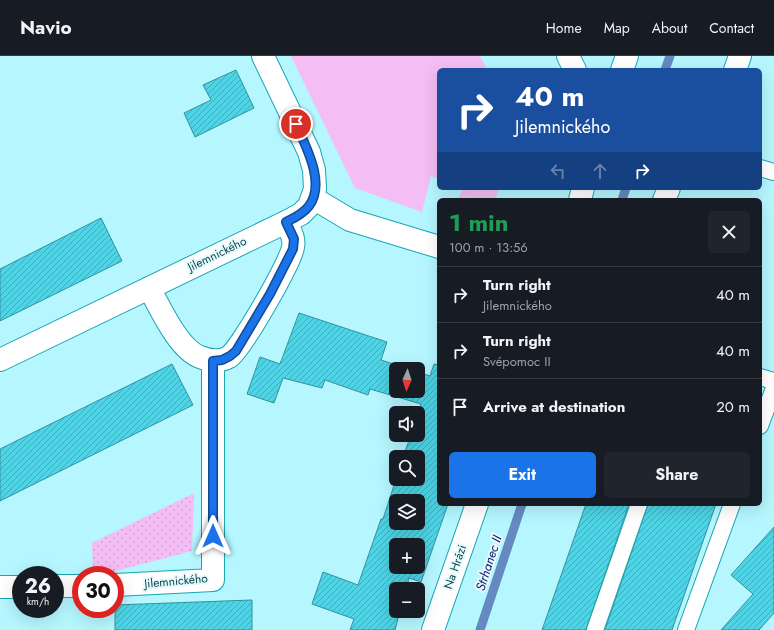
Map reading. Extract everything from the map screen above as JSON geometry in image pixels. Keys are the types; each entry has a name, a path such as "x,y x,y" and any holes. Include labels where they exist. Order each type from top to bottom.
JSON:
{"street":[{"path":"149,288 180,342 199,357 213,361 222,360 236,351 270,294 293,249 300,211 315,189 314,170 309,152 263,56"},
{"path":"568,56 574,68"},
{"path":"623,68 627,56"},
{"path":"737,68 740,56"},
{"path":"300,211 350,220 437,246"},
{"name":"Jilemnického","path":"0,360 149,288 300,211"},
{"name":"Jilemnického","path":"124,585 213,580 213,361"},
{"name":"Na Hrázi","path":"433,630 476,506"},
{"path":"0,587 12,587"}],"lane":[{"path":"762,169 774,172"},
{"path":"762,378 774,381"},
{"path":"762,421 774,388"},
{"path":"595,630 638,506"},
{"path":"686,630 731,506"}],"shaded area":[{"path":"291,56 480,56 486,68 437,68 437,178 431,176 422,212 355,188"},
{"path":"462,190 498,190 496,198 459,198"},
{"path":"194,493 192,551 124,569 124,566 93,566 92,543"}],"building":[{"path":"236,70 254,108 195,137 184,113 211,100 203,85"},
{"path":"101,218 122,261 0,321 0,269"},
{"path":"299,313 387,342 381,360 389,363 389,395 370,389 368,395 325,380 322,388 283,378 274,403 247,394 260,357 280,364"},
{"path":"172,364 193,405 0,501 0,449"},
{"path":"434,364 437,365 437,506 447,506 425,570 425,538 389,538 389,574 424,574 421,582 409,578 408,582 389,582 389,618 398,618 395,630 350,630 354,619 312,604 323,572 358,585 389,501 389,530 425,530 425,494 391,494 394,486 425,486 425,450 406,450 408,442 425,442 425,406 420,406 421,404 401,398 425,398 425,374 430,376"},
{"path":"585,506 628,506 586,630 542,630"},
{"path":"647,506 715,506 672,630 605,630"},
{"path":"774,527 774,613 759,630 721,630 753,594 731,575"},
{"path":"252,600 252,630 115,630 115,618 124,618 124,605"}],"waterway":[{"name":"Strhanec II","path":"666,68 670,56"},
{"name":"Strhanec II","path":"623,198 625,190"},
{"name":"Strhanec II","path":"480,630 521,506"}],"route":[{"path":"213,536 213,361 222,360 230,356 242,343 270,294 293,249 294,239 286,222 300,214 309,206 313,198 315,189 314,170 309,152 296,124"}]}
